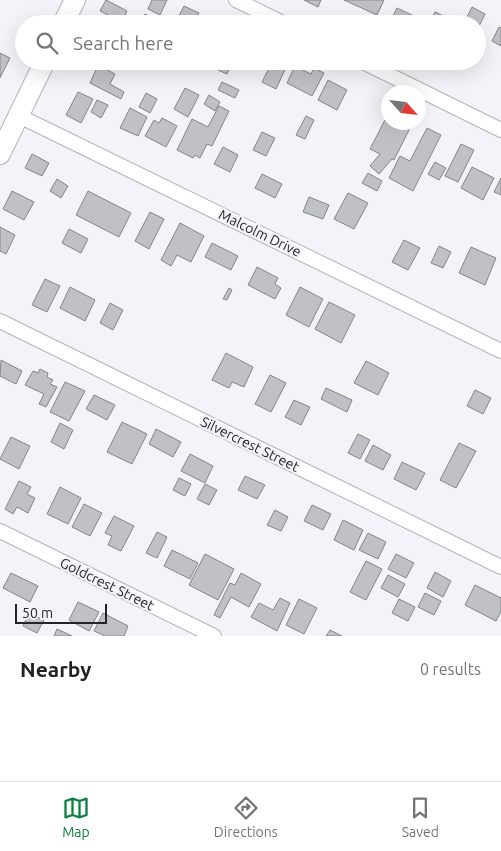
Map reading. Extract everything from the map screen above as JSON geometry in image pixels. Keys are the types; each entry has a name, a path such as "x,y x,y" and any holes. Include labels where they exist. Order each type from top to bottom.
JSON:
{"street":[{"path":"68,15 75,0"},
{"path":"236,0 267,15"},
{"path":"0,154 41,70"},
{"path":"379,70 501,130"},
{"name":"Malcolm Drive","path":"19,116 501,351"},
{"name":"Silvercrest Street","path":"0,321 501,567"},
{"name":"Goldcrest Street","path":"0,531 214,636"}],"building":[{"path":"106,0 127,11 125,15 108,15 100,11"},
{"path":"152,0 167,0 160,15 148,9"},
{"path":"304,0 321,0 318,7"},
{"path":"344,0 384,0 377,15"},
{"path":"184,6 199,13 198,15 180,15"},
{"path":"472,7 485,14 484,15 468,15"},
{"path":"397,8 412,15 394,15"},
{"path":"499,27 501,28 501,46 492,41"},
{"path":"0,53 10,58 0,78"},
{"path":"96,70 107,70 115,74 110,84 124,92 121,99 90,83"},
{"path":"218,70 229,70 227,74"},
{"path":"268,70 285,70 276,89 262,82"},
{"path":"293,70 303,70 311,74 313,70 318,70 324,73 312,96 287,83"},
{"path":"328,80 347,90 337,110 318,100"},
{"path":"222,82 239,90 235,98 218,90"},
{"path":"185,88 199,95 188,117 174,109"},
{"path":"78,92 93,99 81,123 66,115"},
{"path":"146,93 157,99 150,113 139,107"},
{"path":"209,95 220,102 215,111 204,104"},
{"path":"97,100 108,105 101,118 91,112"},
{"path":"219,106 229,111 212,146 207,144 200,158 195,155 193,158 177,150 192,119 208,127"},
{"path":"130,108 147,117 138,136 120,128"},
{"path":"306,116 314,120 305,139 296,135"},
{"path":"162,118 177,126 166,147 145,136 154,120 159,123"},
{"path":"381,128 381,130 409,130 394,160 392,159 379,174 370,166 380,154 370,149"},
{"path":"427,128 441,135 413,191 389,178 400,156 410,161"},
{"path":"262,132 275,138 266,156 253,150"},
{"path":"461,144 474,150 458,182 445,176"},
{"path":"223,147 238,155 230,172 214,164"},
{"path":"32,154 49,163 42,176 25,168"},
{"path":"435,162 446,168 439,180 428,174"},
{"path":"472,167 494,178 483,200 461,188"},
{"path":"368,173 382,181 377,191 362,183"},
{"path":"262,174 282,184 275,198 255,188"},
{"path":"501,178 501,195 494,192"},
{"path":"57,179 68,186 61,198 50,191"},
{"path":"12,191 34,202 24,220 3,209"},
{"path":"88,191 131,213 119,237 76,215"},
{"path":"348,193 368,203 354,229 334,219"},
{"path":"309,197 329,205 323,219 303,212"},
{"path":"150,212 164,219 149,249 135,241"},
{"path":"180,223 204,236 191,262 177,255 171,266 161,260"},
{"path":"0,227 15,235 6,254 0,251"},
{"path":"69,229 88,239 81,253 62,243"},
{"path":"404,240 420,248 408,270 392,262"},
{"path":"212,243 238,256 231,270 205,257"},
{"path":"439,246 451,252 443,268 431,263"},
{"path":"471,247 496,258 485,285 459,273"},
{"path":"257,267 278,278 275,284 281,288 275,299 248,285"},
{"path":"45,279 60,286 47,312 32,305"},
{"path":"70,287 95,300 85,321 60,308"},
{"path":"300,287 323,299 309,327 286,315"},
{"path":"229,288 232,290 227,300 223,299"},
{"path":"329,302 355,315 341,343 315,329"},
{"path":"110,303 123,310 113,330 100,323"},
{"path":"226,353 253,367 244,387 232,382 229,388 212,380"},
{"path":"1,360 22,371 16,384 0,376"},
{"path":"366,361 389,373 378,395 354,383"},
{"path":"40,369 48,373 47,377 53,380 50,384 57,387 46,407 39,404 44,394 25,385 33,371 38,373"},
{"path":"270,375 286,383 271,412 255,404"},
{"path":"65,382 85,391 69,421 50,412"},
{"path":"326,388 352,400 347,412 321,399"},
{"path":"475,390 491,398 483,414 467,406"},
{"path":"94,395 115,405 107,420 86,409"},
{"path":"294,400 310,407 301,425 285,417"},
{"path":"122,422 147,434 132,464 107,452"},
{"path":"60,423 73,430 64,449 51,442"},
{"path":"156,429 181,442 173,457 149,444"},
{"path":"358,434 370,440 360,459 348,453"},
{"path":"11,437 30,446 19,469 0,459"},
{"path":"459,443 476,451 456,488 440,480"},
{"path":"373,445 391,455 383,470 365,461"},
{"path":"190,454 213,466 205,483 181,471"},
{"path":"402,462 425,473 416,490 394,479"},
{"path":"245,476 265,485 257,499 238,490"},
{"path":"179,478 191,484 185,496 173,490"},
{"path":"19,481 31,487 27,494 35,498 28,513 17,507 13,514 5,509"},
{"path":"205,484 217,490 209,505 197,499"},
{"path":"60,487 81,498 68,524 47,514"},
{"path":"84,504 102,513 90,536 72,527"},
{"path":"312,505 331,514 323,530 304,521"},
{"path":"275,510 288,517 281,531 267,525"},
{"path":"114,516 134,526 121,551 108,545 112,536 105,533"},
{"path":"343,520 363,530 354,550 334,540"},
{"path":"157,532 167,537 157,558 146,553"},
{"path":"368,533 386,542 378,559 359,550"},
{"path":"172,550 198,563 190,579 164,566"},
{"path":"205,554 234,569 218,600 189,585"},
{"path":"396,554 414,563 406,578 388,569"},
{"path":"366,561 382,569 366,600 350,592"},
{"path":"435,572 451,581 443,597 427,588"},
{"path":"11,573 38,586 30,602 3,588"},
{"path":"241,573 261,584 249,607 231,597 220,618 214,615 230,583 235,585"},
{"path":"388,575 405,584 398,597 381,588"},
{"path":"475,585 501,598 501,612 496,621 465,605"},
{"path":"425,593 441,601 434,615 418,607"},
{"path":"280,598 290,603 277,631 251,617 259,603 273,610"},
{"path":"299,599 317,608 304,634 286,625"},
{"path":"399,599 415,607 408,621 392,613"},
{"path":"78,602 99,612 89,631 69,620"},
{"path":"29,613 44,620 37,633 23,626"},
{"path":"103,613 128,626 124,636 105,636 94,631"},
{"path":"57,629 72,636 54,636"},
{"path":"330,630 342,636 326,636"}]}
